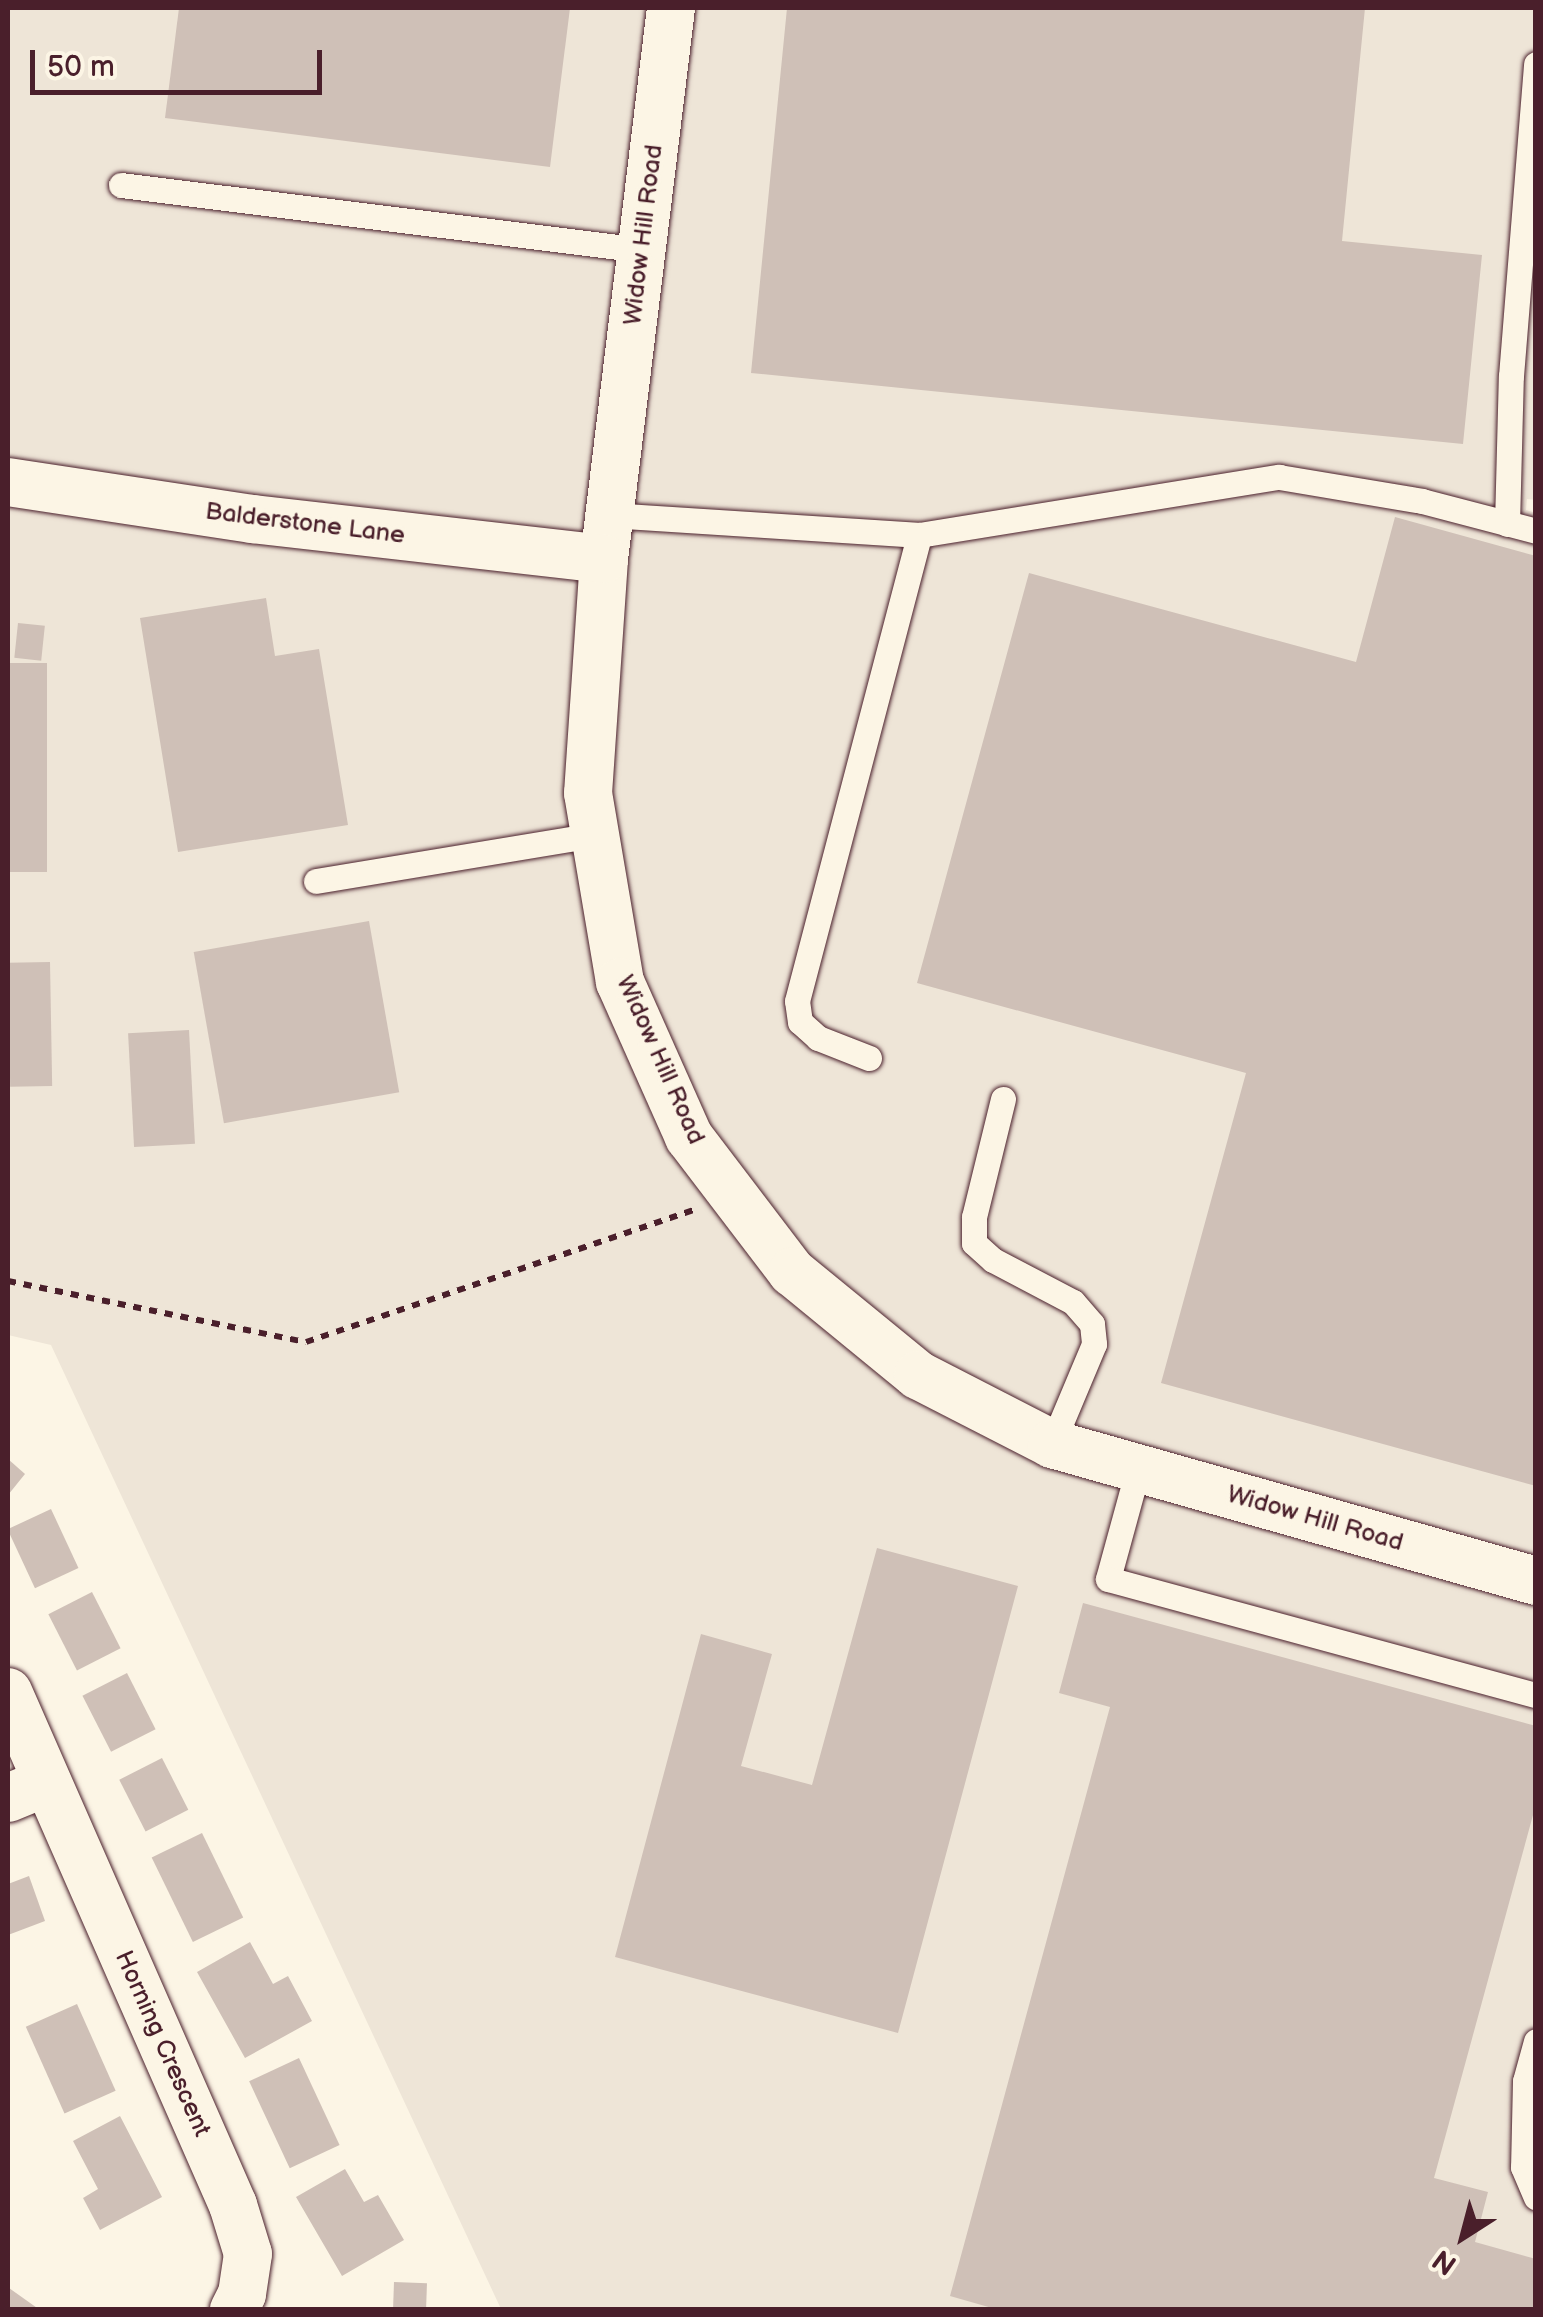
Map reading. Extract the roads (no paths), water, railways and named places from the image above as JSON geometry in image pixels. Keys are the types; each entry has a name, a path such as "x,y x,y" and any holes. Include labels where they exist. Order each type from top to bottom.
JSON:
{"street":[{"name":"Widow Hill Road","path":"671,8 607,537 588,793 620,982 689,1136 792,1272 918,1375 1052,1444 1536,1581"},
{"name":"Balderstone Lane","path":"8,482 254,520 607,537"},
{"name":"Horning Crescent","path":"8,1692 27,1790 232,2206 248,2254 242,2294 234,2310"}],"lane":[{"path":"1507,524 1511,376 1536,64"},
{"path":"121,185 642,250"},
{"path":"607,537 919,535 1279,477 1422,501 1536,531"},
{"path":"870,1058 818,1038 800,1022 796,1001 919,535"},
{"path":"316,881 595,835"},
{"path":"1003,1099 974,1217 974,1243 992,1260 1073,1302 1092,1324 1094,1344 1052,1444"},
{"path":"1138,1469 1108,1579 1536,1695"},
{"path":"1536,2041 1525,2081 1523,2167 1536,2197"}]}
